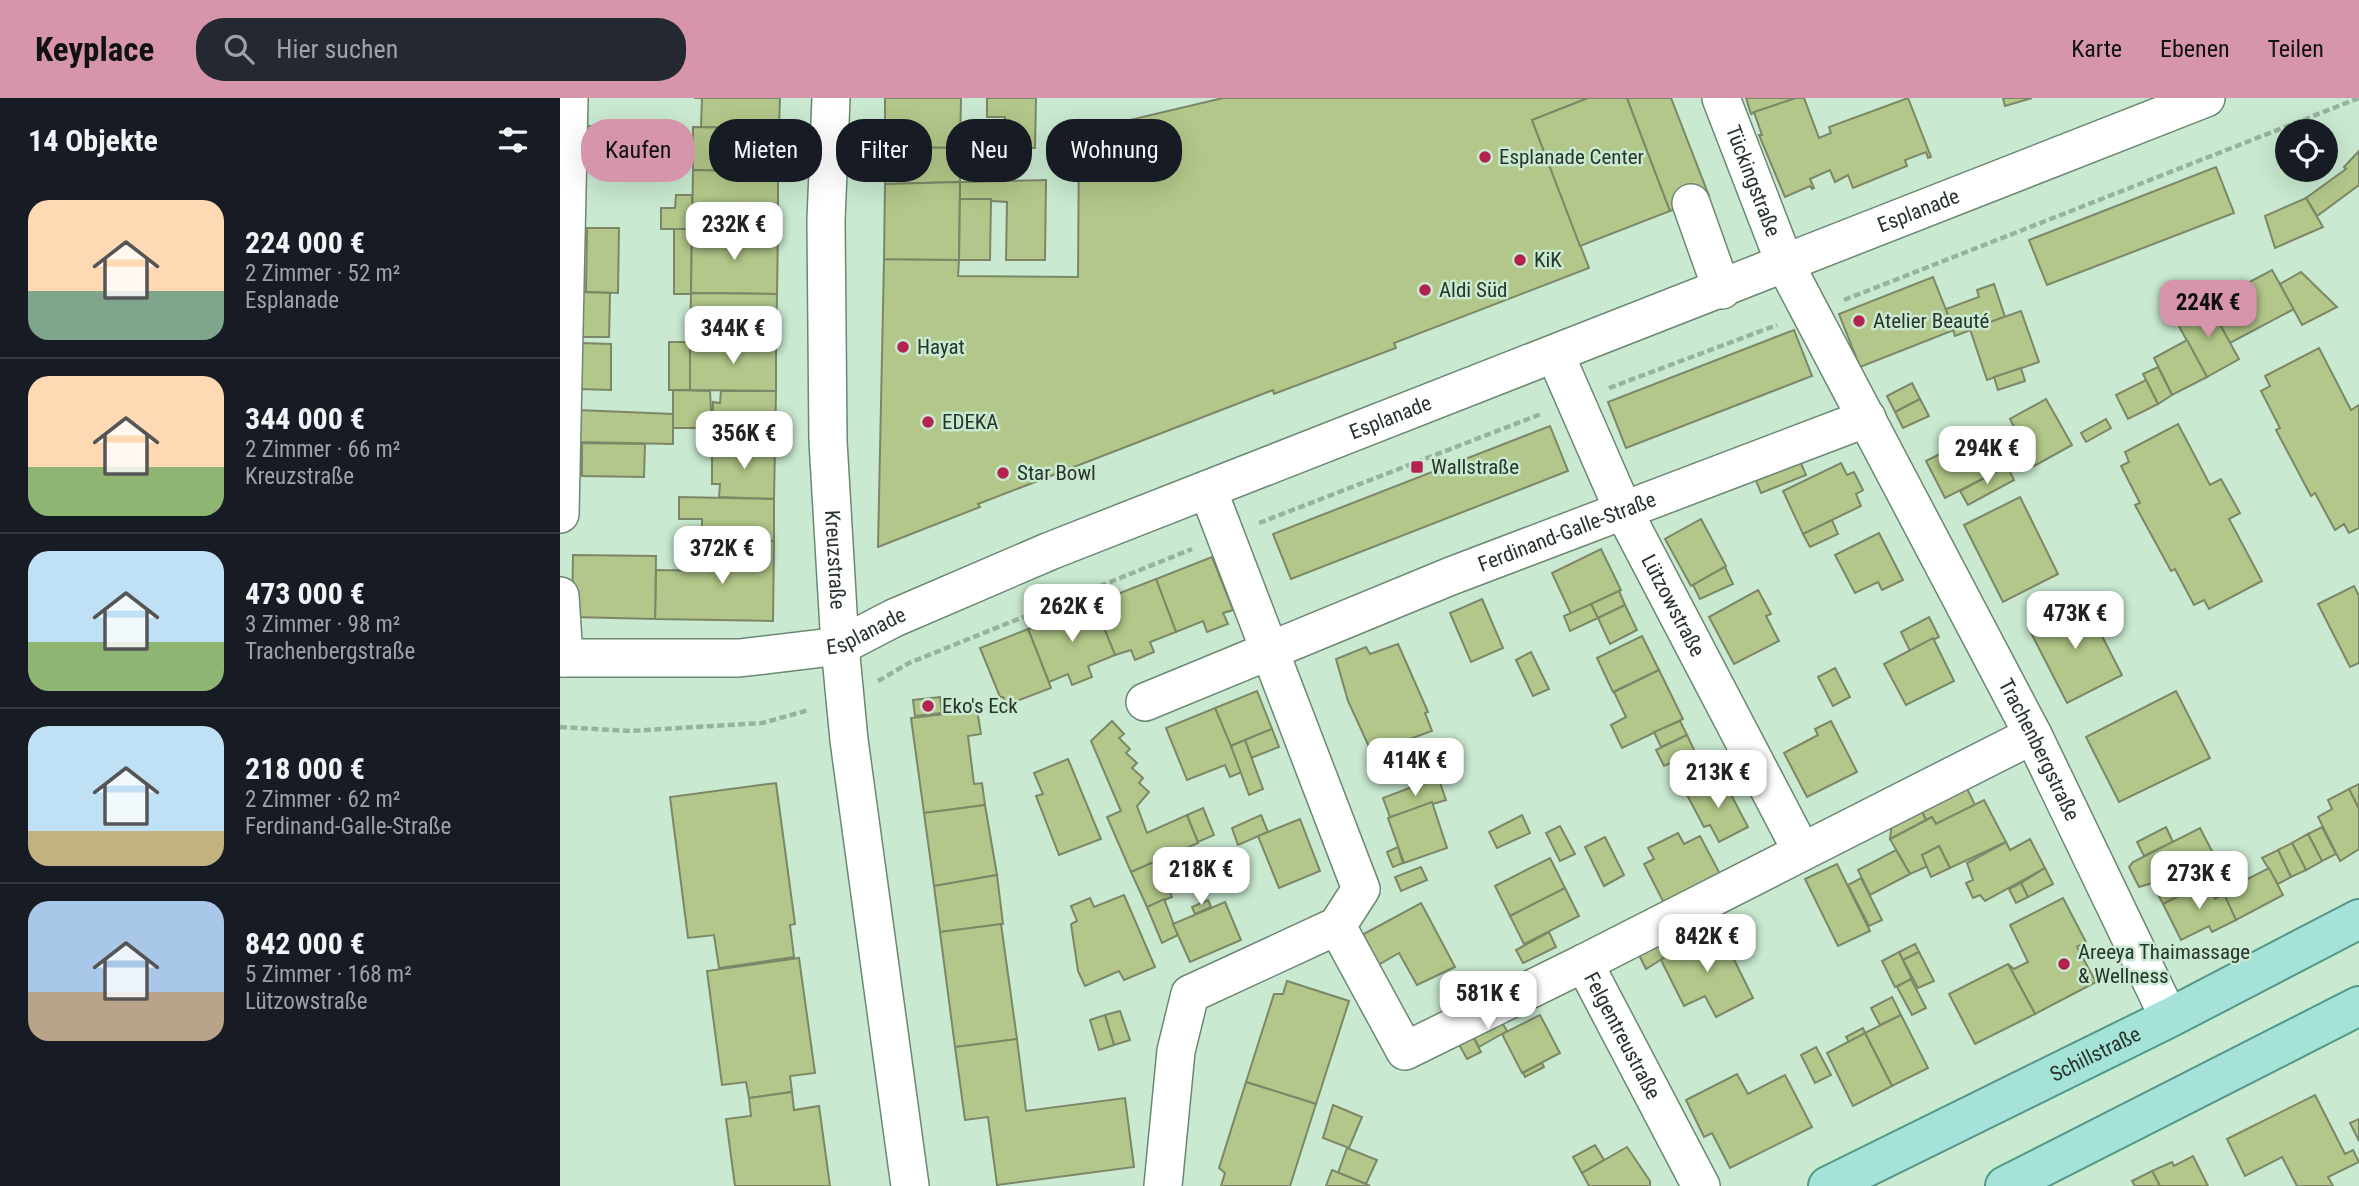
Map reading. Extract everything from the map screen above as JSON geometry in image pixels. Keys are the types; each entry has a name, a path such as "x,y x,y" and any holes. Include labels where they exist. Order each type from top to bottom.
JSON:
{"main road":[{"name":"Schillstraße","path":"1828,1186 2169,1018 2359,919"},
{"path":"2005,1186 2359,1006"}],"street":[{"path":"560,514 569,98"},
{"name":"Kreuzstraße","path":"831,98 826,220 828,441 840,646 844,700 910,1186"},
{"name":"Tückingstraße","path":"1721,98 1785,264"},
{"name":"Esplanade","path":"562,658 739,658 840,646 894,618 1050,551 1722,290 2206,98"},
{"path":"1691,203 1722,290"},
{"name":"Trachenbergstraße","path":"1785,264 2033,735 2169,1018"},
{"name":"Lützowstraße","path":"1555,354 1623,512 1802,852"},
{"name":"Ferdinand-Galle-Straße","path":"1145,702 1451,576 1867,418"},
{"path":"1163,1186 1176,1051 1190,994 1337,926 1361,889 1208,490"},
{"path":"560,596 562,658"},
{"path":"1584,963 2033,735"},
{"name":"Felgentreustraße","path":"1337,926 1405,1051 1584,963 1701,1186"}],"path":[{"path":"560,727 630,731 762,723 844,700 909,663 1225,536 1811,313 2359,98"}],"building":[{"path":"702,98 780,98 779,119 709,119 709,127 701,127"},
{"path":"885,98 961,98 961,119 946,119 946,148 932,148 932,119 885,119"},
{"path":"987,98 1036,98 1035,148 1032,148 1032,119 987,117"},
{"path":"1223,98 1588,98 1532,120 1589,268 1394,343 1396,348 1274,394 1273,390 978,504 980,507 878,547 884,259 959,260 958,276 1078,277 1079,182 1182,182 1182,119 1134,119"},
{"path":"1588,98 1627,98 1670,211 1580,246 1532,120"},
{"path":"1627,98 1671,98 1709,196 1670,211"},
{"path":"1746,98 1796,98 1751,114"},
{"path":"1796,98 1804,98 1819,138 1831,133 1829,127 1908,98 1931,157 1928,158 1926,152 1905,160 1907,166 1853,188 1848,175 1835,182 1830,170 1810,179 1814,188 1810,186 1785,197 1759,135 1762,135 1754,112"},
{"path":"2003,98 2032,98 2005,106"},
{"path":"695,127 709,127 709,170 695,170"},
{"path":"932,148 946,148 946,182 960,182 885,184 932,182"},
{"path":"2359,151 2359,185 2317,216 2306,198 2328,182 2338,182 2338,175 2346,169 2344,167"},
{"path":"2216,167 2234,213 2047,285 2029,240"},
{"path":"695,170 709,170 709,182 778,182 778,231 692,229"},
{"path":"1046,180 1045,260 1006,260 1007,202 960,199 960,182"},
{"path":"960,182 959,260 884,259 885,184"},
{"path":"676,195 692,195 692,229 661,229 661,208 675,208"},
{"path":"2306,198 2323,227 2275,248 2265,216"},
{"path":"960,199 991,199 990,260 959,260"},
{"path":"587,228 619,228 618,293 586,292"},
{"path":"674,229 692,229 691,294 674,294"},
{"path":"692,229 778,231 777,294 691,293"},
{"path":"2272,270 2294,309 2230,343 2208,304"},
{"path":"2301,272 2337,307 2302,325 2280,284"},
{"path":"1933,277 1954,330 1860,367 1839,314"},
{"path":"1994,284 2005,317 1955,336 1946,309 1979,297 1977,290"},
{"path":"580,292 610,293 609,337 579,337"},
{"path":"691,293 777,294 776,343 690,342"},
{"path":"2208,303 2239,359 2207,377 2176,321"},
{"path":"2021,311 2039,362 1987,380 1970,329"},
{"path":"1794,330 1812,376 1626,448 1608,402"},
{"path":"2187,340 2207,377 2172,395 2154,358"},
{"path":"669,342 690,342 690,390 669,390"},
{"path":"690,342 776,343 776,391 690,390"},
{"path":"579,343 611,344 611,390 578,389"},
{"path":"2319,348 2351,410 2359,405 2359,528 2349,533 2344,524 2335,530 2315,493 2311,496 2276,430 2280,428 2261,391 2270,386 2265,376"},
{"path":"2158,367 2172,395 2158,404 2143,374"},
{"path":"2021,368 2025,381 1998,390 1994,377"},
{"path":"2146,380 2158,404 2128,419 2116,395"},
{"path":"1912,383 1920,399 1895,412 1887,396"},
{"path":"673,390 710,391 712,428 673,428"},
{"path":"721,391 776,391 775,445 712,444 713,402 720,403"},
{"path":"1920,399 1929,416 1903,428 1895,412"},
{"path":"2046,399 2072,445 2034,466 2010,419"},
{"path":"578,410 673,414 673,444 577,442"},
{"path":"2106,419 2111,428 2086,442 2081,433"},
{"path":"2178,424 2210,485 2221,479 2240,513 2229,519 2262,581 2209,609 2204,600 2194,605 2175,569 2171,571 2135,505 2140,503 2121,466 2129,462 2125,452"},
{"path":"1550,426 1568,471 1291,579 1273,534"},
{"path":"1985,431 2004,468 1945,498 1926,461"},
{"path":"582,443 645,444 644,477 582,476"},
{"path":"712,444 775,445 774,499 719,497 720,484 712,484"},
{"path":"1800,461 1806,475 1761,493 1755,478"},
{"path":"1841,463 1847,475 1854,472 1863,490 1856,494 1861,506 1803,534 1783,491"},
{"path":"2007,466 2014,480 1968,505 1960,491"},
{"path":"679,497 774,499 774,541 702,540 702,519 679,519"},
{"path":"2020,497 2058,574 2003,602 1964,525"},
{"path":"1701,519 1726,566 1691,586 1665,539"},
{"path":"1832,520 1838,534 1810,547 1803,534"},
{"path":"1879,533 1903,580 1882,590 1878,582 1855,593 1835,555"},
{"path":"716,541 774,541 773,621 655,619 656,570 716,571"},
{"path":"1601,549 1621,590 1571,614 1552,573"},
{"path":"573,555 656,556 655,619 572,617"},
{"path":"1212,557 1233,610 1223,613 1228,624 1207,632 1203,621 1176,632 1156,579"},
{"path":"1725,567 1733,584 1700,599 1693,585"},
{"path":"1156,579 1176,632 1150,642 1154,652 1135,660 1131,650 1115,655 1094,603"},
{"path":"2354,586 2359,596 2359,663 2350,667 2318,604"},
{"path":"1758,590 1771,614 1766,616 1779,641 1734,664 1709,617"},
{"path":"1619,591 1625,605 1598,618 1591,604"},
{"path":"1482,599 1503,648 1471,662 1450,613"},
{"path":"2083,599 2122,675 2067,703 2028,627"},
{"path":"1094,603 1115,655 1088,666 1092,677 1072,685 1068,674 1049,682 1028,629"},
{"path":"1591,604 1598,618 1570,631 1564,616"},
{"path":"1625,605 1637,630 1610,644 1598,618"},
{"path":"1929,617 1939,637 1910,651 1901,632"},
{"path":"1028,629 1051,688 1006,705 1003,697 1000,697 980,648"},
{"path":"1642,636 1659,670 1613,692 1597,658"},
{"path":"1933,638 1954,681 1906,705 1884,664"},
{"path":"1398,644 1428,712 1425,713 1432,731 1404,741 1407,749 1376,762 1348,701 1336,659 1366,647 1370,654"},
{"path":"1531,652 1549,689 1533,696 1516,660"},
{"path":"1835,668 1850,697 1833,706 1818,677"},
{"path":"1659,670 1683,719 1622,748 1611,725 1626,717 1614,692"},
{"path":"1257,691 1272,729 1230,746 1215,708"},
{"path":"2176,691 2210,758 2119,802 2086,737"},
{"name":"Eko's Eck","path":"940,697 942,713 915,716 913,700"},
{"path":"1215,708 1242,772 1230,777 1225,765 1187,780 1166,728"},
{"path":"977,710 981,734 968,736 974,784 982,783 985,805 924,813 911,718"},
{"path":"1112,721 1124,734 1119,738 1130,749 1126,753 1137,763 1132,768 1143,778 1139,783 1149,792 1137,806 1147,833 1187,815 1198,843 1131,872 1107,817 1121,811 1091,741"},
{"path":"1680,721 1687,735 1661,747 1654,732"},
{"path":"1831,721 1857,772 1807,797 1784,753 1818,735 1815,729"},
{"path":"1272,729 1279,747 1251,758 1245,740"},
{"path":"1687,735 1695,752 1664,766 1656,750"},
{"path":"1245,740 1263,789 1249,795 1231,746"},
{"path":"1068,759 1101,839 1059,855 1036,796 1043,794 1034,773"},
{"path":"1438,777 1446,800 1390,817 1383,798"},
{"path":"1714,780 1718,786 1725,783 1748,827 1719,842 1710,825 1704,827 1687,795"},
{"path":"1963,780 1975,805 1936,824 1932,817 1926,820 1918,803"},
{"path":"776,783 795,924 790,925 794,957 719,968 714,935 688,938 670,797"},
{"path":"2359,784 2359,809 2349,789"},
{"path":"2349,789 2359,809 2359,849 2340,861 2318,817 2332,809 2328,800"},
{"path":"1984,800 2006,842 1950,868 1939,846 1922,855 1928,866 1910,874 1890,839 1932,817 1936,824"},
{"path":"1432,802 1447,848 1404,863 1388,818"},
{"path":"1918,803 1926,820 1890,839 1893,815"},
{"path":"985,805 997,875 934,886 924,813"},
{"path":"1203,808 1214,835 1198,842 1187,815"},
{"path":"1261,815 1268,832 1238,845 1232,828"},
{"path":"1522,815 1530,833 1497,848 1489,832"},
{"path":"1300,819 1320,871 1279,888 1258,836"},
{"path":"1560,826 1575,854 1560,861 1546,833"},
{"path":"2166,827 2173,842 2144,856 2137,842"},
{"path":"2322,827 2336,854 2322,861 2308,834"},
{"path":"2200,828 2216,859 2199,867 2206,882 2163,904 2152,883 2139,887 2129,867 2133,862"},
{"path":"1678,833 1684,844 1700,836 1720,874 1664,903 1644,864 1654,859 1648,848"},
{"path":"2308,834 2322,861 2306,870 2292,843"},
{"path":"1605,837 1624,875 1604,886 1585,847"},
{"path":"2030,839 2045,868 1985,901 1980,895 1973,898 1966,883 1973,880 1967,863 2006,842 2010,850"},
{"path":"2292,843 2306,870 2291,877 2278,850"},
{"path":"1939,846 1950,868 1931,877 1922,855"},
{"path":"1398,847 1403,863 1393,867 1387,852"},
{"path":"1896,850 1910,874 1870,895 1858,870"},
{"path":"2278,850 2291,877 2278,884 2262,858"},
{"path":"1550,858 1565,888 1510,916 1495,886"},
{"path":"1156,861 1172,897 1147,907 1131,872"},
{"path":"1837,864 1870,931 1838,946 1805,879"},
{"path":"1421,867 1427,880 1401,891 1395,877"},
{"path":"2045,868 2053,884 2028,897 2021,883"},
{"path":"2269,868 2283,895 2236,920 2222,892"},
{"path":"2232,869 2239,883 2215,899 2206,882"},
{"path":"997,875 1003,924 940,932 934,886"},
{"path":"1861,878 1882,920 1869,926 1848,885"},
{"path":"2206,882 2215,899 2224,894 2236,920 2212,932 2209,926 2181,940 2163,904"},
{"path":"2021,883 2028,897 2016,903 2009,889"},
{"path":"1565,888 1579,916 1524,944 1510,916"},
{"path":"1124,895 1155,967 1124,980 1119,971 1085,986 1078,971 1071,924 1077,921 1071,906 1090,898 1094,907"},
{"path":"2063,898 2086,942 2077,947 2096,982 2035,1014 2008,964 2014,969 2028,962 2010,925"},
{"path":"1164,899 1178,935 1162,943 1147,907"},
{"path":"1208,900 1211,907 1195,914 1192,907"},
{"path":"1225,902 1241,940 1190,962 1173,924"},
{"path":"1421,903 1455,967 1417,985 1399,953 1378,965 1362,935"},
{"path":"1001,924 1017,1039 955,1047 940,932"},
{"path":"1719,929 1753,998 1716,1017 1705,996 1684,1006 1660,958"},
{"path":"1549,932 1556,947 1523,963 1516,950"},
{"path":"1667,932 1676,950 1646,969 1635,947"},
{"path":"1915,944 1919,952 1903,960 1899,952"},
{"path":"1899,952 1912,979 1895,987 1882,961"},
{"path":"1919,952 1934,981 1918,988 1903,960"},
{"path":"799,958 815,1073 790,1076 792,1092 749,1098 746,1082 722,1085 707,971"},
{"path":"2008,964 2035,1014 1975,1044 1949,994"},
{"path":"1911,979 1926,1008 1912,1015 1897,987"},
{"path":"1287,981 1349,1001 1316,1104 1246,1082 1274,994 1283,994"},
{"path":"1892,997 1901,1015 1880,1025 1871,1008"},
{"path":"1120,1011 1130,1040 1114,1045 1105,1015"},
{"path":"1105,1015 1114,1045 1099,1050 1090,1020"},
{"path":"1540,1015 1560,1053 1522,1073 1502,1034"},
{"path":"1901,1015 1928,1068 1892,1086 1865,1033"},
{"path":"1498,1016 1507,1031 1479,1047 1470,1031"},
{"path":"1863,1028 1865,1033 1849,1042 1846,1037"},
{"path":"1470,1031 1481,1052 1467,1059 1456,1039"},
{"path":"1865,1033 1892,1086 1853,1106 1827,1053"},
{"path":"1017,1039 1026,1111 1125,1098 1134,1167 997,1185 988,1117 965,1120 955,1047"},
{"path":"1816,1047 1831,1075 1815,1083 1801,1055"},
{"path":"1542,1063 1544,1067 1525,1077 1523,1073"},
{"path":"1737,1074 1748,1094 1785,1075 1812,1127 1730,1168 1712,1133 1704,1137 1686,1100"},
{"path":"1246,1082 1316,1104 1290,1186 1221,1186 1225,1173 1219,1168"},
{"path":"792,1092 794,1110 819,1106 830,1186 735,1186 726,1119 751,1116 749,1098"},
{"path":"2315,1095 2345,1154 2353,1150 2359,1162 2328,1177 2333,1186 2297,1186 2282,1157 2245,1176 2227,1139"},
{"path":"1333,1105 1362,1117 1349,1148 1323,1138"},
{"path":"2359,1119 2359,1141 2350,1123"},
{"path":"1595,1145 1604,1160 1582,1173 1573,1157"},
{"path":"1627,1147 1650,1181 1650,1186 1589,1186 1582,1173"},
{"path":"1347,1148 1377,1160 1366,1184 1338,1173"},
{"path":"2193,1156 2208,1186 2160,1186 2152,1171 2172,1162 2174,1166"},
{"path":"1332,1170 1366,1184 1370,1186 1326,1186"},
{"path":"2152,1171 2160,1186 2135,1186 2132,1181"}],"place":[{"name":"Esplanade Center","path":"1485,157"},
{"name":"KiK","path":"1520,260"},
{"name":"Aldi Süd","path":"1425,290"},
{"name":"Atelier Beauté","path":"1859,321"},
{"name":"Hayat","path":"903,347"},
{"name":"EDEKA","path":"928,422"},
{"name":"Wallstraße","path":"1417,467"},
{"name":"Star Bowl","path":"1003,473"},
{"name":"Eko's Eck","path":"928,706"},
{"name":"Areeya Thaimassage & Wellness","path":"2064,964"}]}
